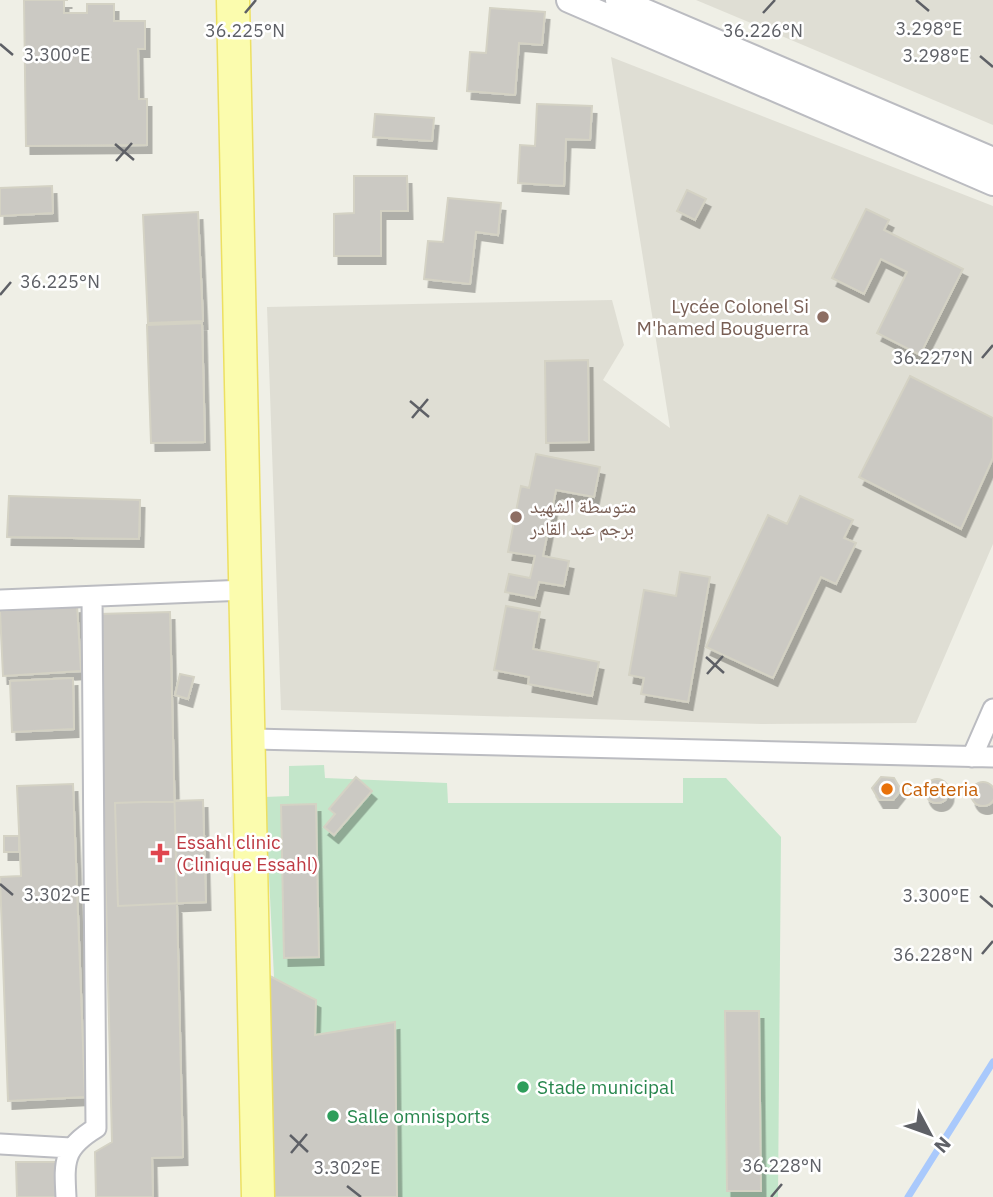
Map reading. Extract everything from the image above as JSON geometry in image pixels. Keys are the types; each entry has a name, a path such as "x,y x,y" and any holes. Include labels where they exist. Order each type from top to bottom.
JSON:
{"main road":[{"path":"233,0 258,1197"}],"street":[{"path":"569,0 993,183"},
{"path":"618,0 993,160"},
{"path":"0,600 246,590"},
{"path":"65,1197 64,1162 71,1148 96,1128 92,597"},
{"path":"972,757 993,709"},
{"path":"249,739 993,757"},
{"path":"0,1144 71,1148"}],"shaded area":[{"path":"696,0 993,0 993,125"},
{"path":"611,57 993,206 993,544 916,723 761,724 281,710 267,307 612,300 624,345 603,380 670,428"}],"green space":[{"name":"Stade municipal","path":"324,765 325,778 447,783 448,803 683,803 683,778 726,778 781,837 778,1197 273,1197 262,972 274,977 265,797 289,796 289,766"}],"building":[{"path":"24,0 64,0 64,13 87,13 87,4 114,4 114,21 145,21 145,49 138,49 139,99 147,99 147,145 26,146"},
{"path":"490,8 545,12 542,45 519,43 515,95 467,91 470,52 486,53"},
{"path":"537,104 592,106 590,140 566,139 564,186 518,183 520,145 535,146"},
{"path":"375,114 434,118 432,141 373,137"},
{"path":"354,176 407,176 408,211 381,211 381,256 334,256 334,214 354,213"},
{"path":"52,186 53,213 0,216 0,188"},
{"path":"687,190 706,199 695,220 677,211"},
{"path":"448,198 501,203 498,235 476,232 470,284 424,279 428,241 443,242"},
{"path":"866,209 889,220 884,230 963,269 920,355 877,333 907,272 881,259 864,294 832,278"},
{"path":"198,212 203,321 148,323 143,215"},
{"path":"202,323 205,442 151,443 147,325"},
{"path":"588,360 589,442 546,443 545,361"},
{"path":"910,376 993,418 993,458 961,529 859,477"},
{"path":"536,454 600,467 594,497 556,490 543,556 569,561 564,586 539,582 535,598 505,592 509,574 530,578 535,556 508,552 521,486 529,488"},
{"path":"9,496 140,500 139,539 7,537"},
{"path":"800,496 853,520 844,538 856,543 836,584 821,577 773,678 706,647 768,515 787,524"},
{"path":"680,572 710,577 688,702 641,694 644,678 629,675 644,590 676,596"},
{"path":"77,605 81,671 3,676 0,611"},
{"path":"506,606 540,612 533,649 599,662 592,696 528,684 529,677 494,670"},
{"path":"170,612 183,1157 152,1158 153,1197 96,1197 95,1152 112,1142 99,614"},
{"path":"180,674 194,677 188,699 175,695"},
{"path":"73,678 74,729 12,732 10,681"},
{"path":"356,777 372,791 334,835 324,827 335,814 329,809"},
{"name":"Cafeteria","path":"881,777 894,778 901,790 893,800 879,800 872,788"},
{"path":"937,779 946,782 949,791 946,800 937,803 928,800 925,791 928,782"},
{"path":"983,782 994,789 995,794 988,805 983,806 972,799 971,794 978,783"},
{"path":"73,784 85,1097 8,1101 0,877 21,876 17,786"},
{"name":"Essahl clinic (Clinique Essahl)","path":"203,800 206,902 118,906 115,803"},
{"path":"316,804 319,957 284,958 281,805"},
{"path":"4,836 19,836 19,852 4,852"},
{"name":"Salle omnisports","path":"262,972 316,1000 315,1035 395,1022 397,1197 273,1197"},
{"path":"725,1011 759,1011 761,1191 727,1191"},
{"path":"16,1162 59,1162 59,1197 17,1197"}],"waterway":[{"path":"908,1197 993,1062"}],"place":[{"name":"Lycée Colonel Si M'hamed Bouguerra","path":"823,317"},
{"name":"متوسطة الشهيد برجم عبد القادر","path":"516,517"},
{"name":"Cafeteria","path":"887,789"},
{"name":"Essahl clinic (Clinique Essahl)","path":"160,853"},
{"name":"Stade municipal","path":"523,1087"},
{"name":"Salle omnisports","path":"333,1116"}]}
